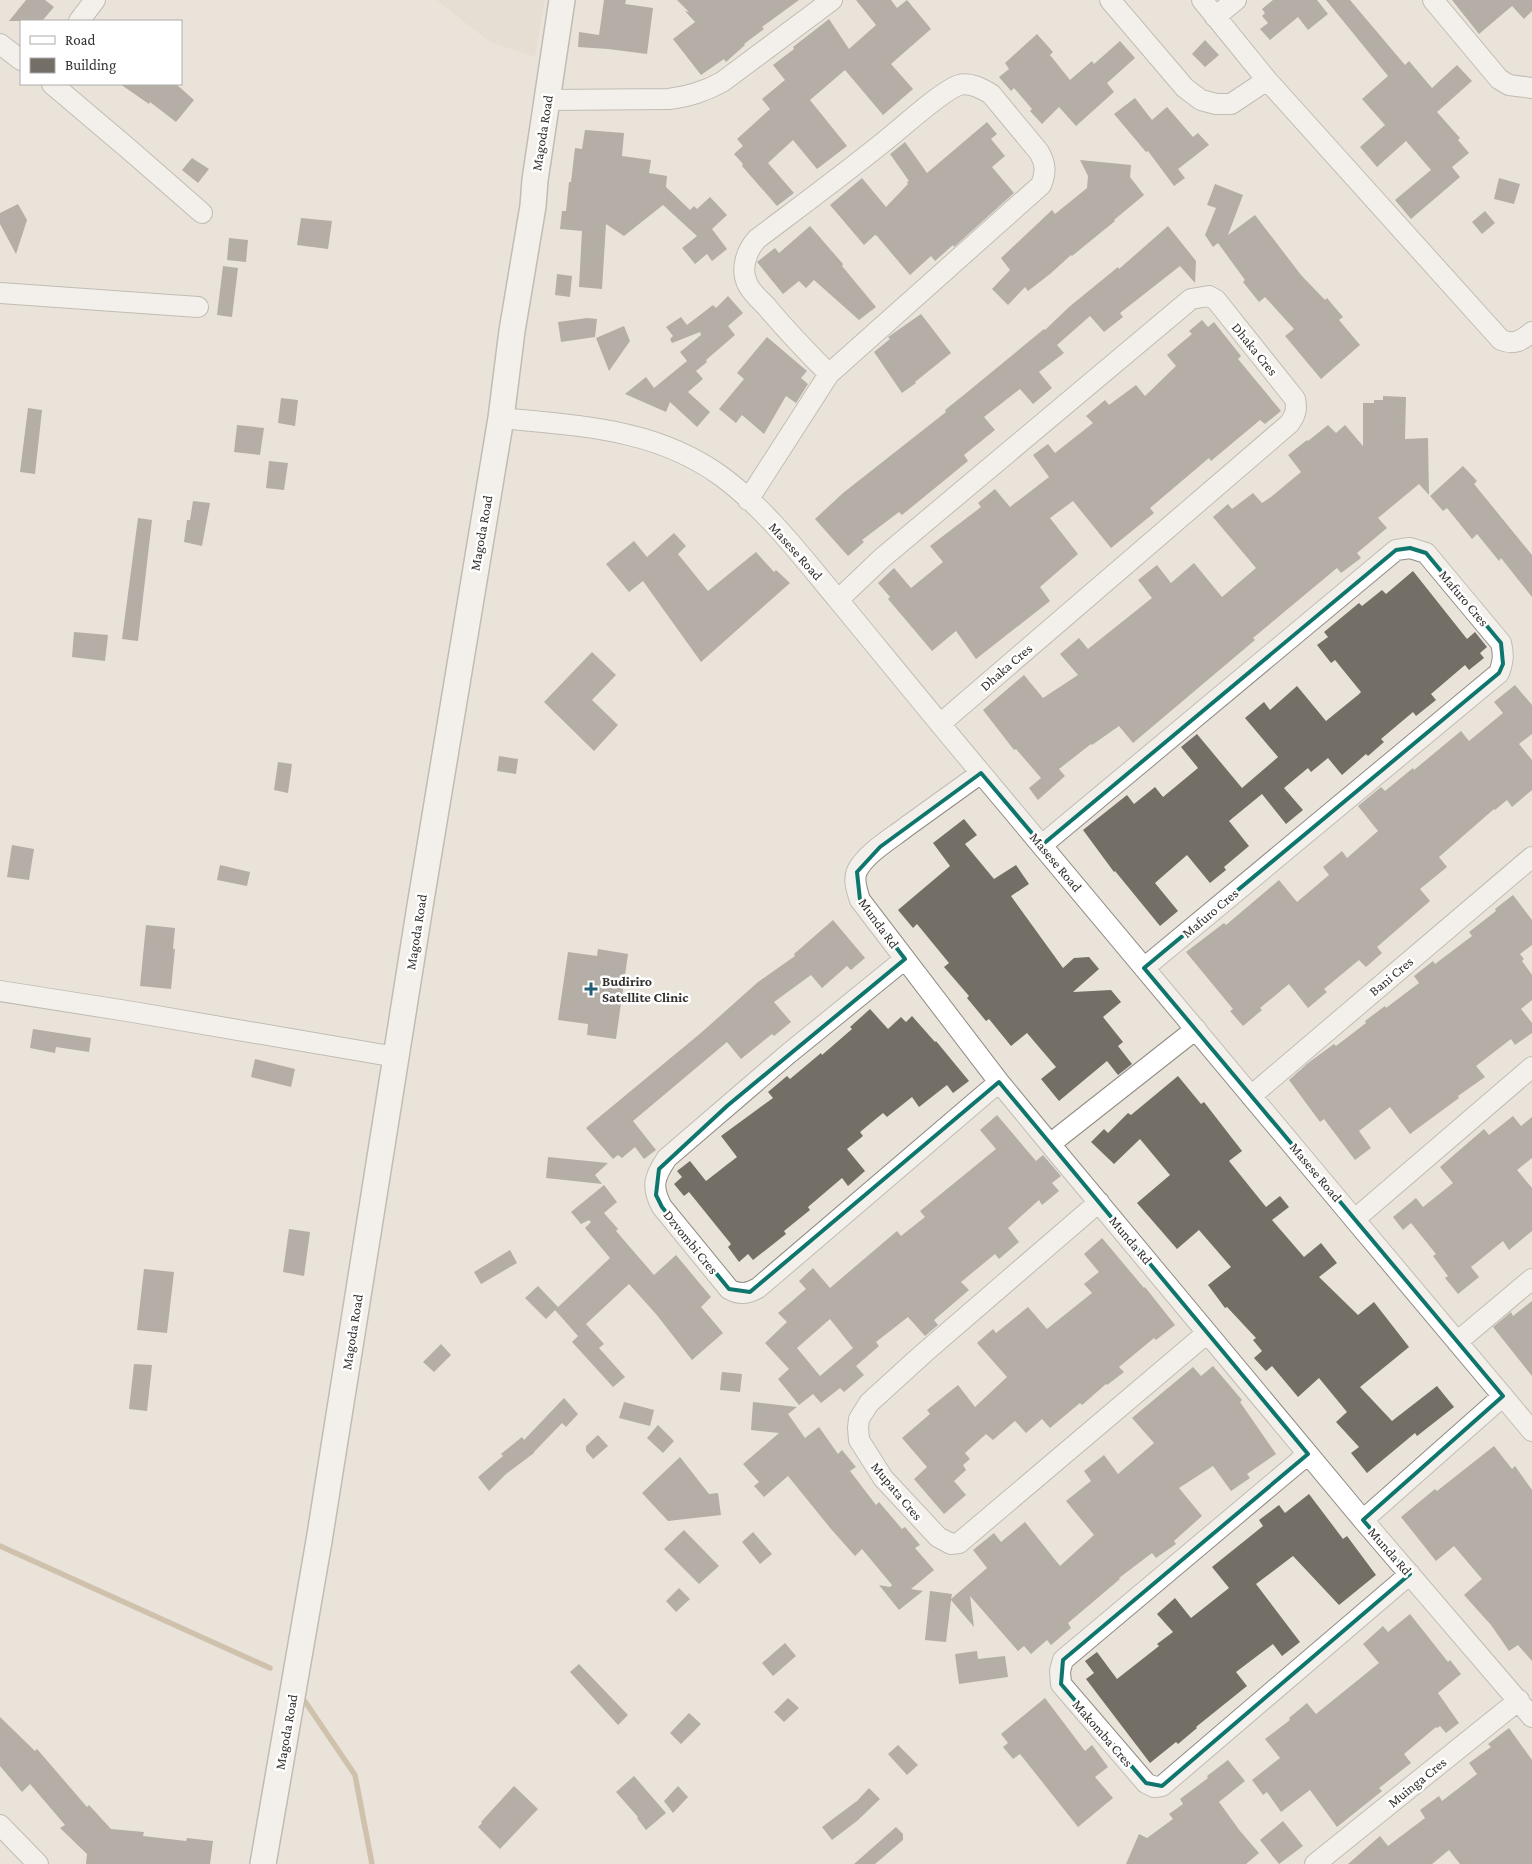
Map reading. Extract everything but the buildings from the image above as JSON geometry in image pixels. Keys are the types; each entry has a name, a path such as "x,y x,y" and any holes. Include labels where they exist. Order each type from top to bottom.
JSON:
{"street":[{"path":"80,20 95,0"},
{"name":"Magoda Road","path":"263,1864 320,1541 396,1057 501,418 512,331 533,206 535,180 562,0"},
{"path":"548,100 669,99 706,91 722,82 832,0"},
{"path":"1110,0 1185,88 1201,100 1216,104 1231,104 1267,80"},
{"path":"1202,0 1267,80 1501,340 1510,343 1519,342 1532,332"},
{"path":"1215,17 1236,0"},
{"path":"1433,0 1500,79 1509,85 1532,88"},
{"path":"0,44 20,59"},
{"path":"748,500 829,374 1041,185 1046,174 1044,161 1039,152 991,94 980,87 969,84 958,86 941,97 856,165 757,239 749,248 744,272 748,286 829,374"},
{"path":"53,85 202,213"},
{"path":"0,293 198,307"},
{"name":"Dhaka Cres","path":"838,600 881,559 1191,299 1209,296 1216,300 1295,399 1297,410 1290,424 940,724"},
{"name":"Masese Road","path":"501,418 595,428 626,433 663,444 692,458 722,477 748,500 806,561 940,724 1532,1431"},
{"name":"Mafuro Cres","path":"1042,845 1396,550 1410,548 1426,553 1501,643 1504,655 1503,664 1498,673 1144,968"},
{"name":"Munda Rd","path":"981,773 880,846 862,864 857,872 856,890 860,900 1050,1144 1363,1520 1532,1717"},
{"name":"Bani Cres","path":"1251,1096 1532,856"},
{"name":"Dzvombi Cres","path":"905,959 788,1054 667,1158 659,1169 655,1181 656,1195 662,1207 729,1289 742,1294 750,1292 758,1288 820,1237 1000,1082"},
{"path":"0,991 396,1057"},
{"path":"1050,1144 1196,1029"},
{"path":"1355,1219 1532,1067"},
{"name":"Mupata Cres","path":"1099,1202 924,1353 863,1410 859,1419 859,1440 883,1478 938,1537 951,1544 958,1543 1207,1333"},
{"path":"1458,1342 1532,1279"},
{"path":"1363,1520 1503,1396"},
{"name":"Makomba Cres","path":"1308,1454 1063,1660 1060,1671 1061,1684 1146,1783 1154,1787 1162,1786 1410,1574"},
{"name":"Muinga Cres","path":"1315,1864 1518,1700"},
{"path":"0,1825 38,1864"}],"highlighted area":[{"path":"1410,548 1426,553 1501,643 1503,664 1499,673 1144,968 1503,1396 1363,1520 1410,1574 1162,1786 1146,1783 1061,1684 1063,1660 1308,1454 999,1082 750,1292 729,1289 662,1207 656,1195 659,1169 727,1106 905,959 860,900 857,872 880,847 981,773 1042,845 1396,550"}],"shaded area":[{"path":"436,0 545,0 535,57 490,42"}],"waterway":[{"path":"0,1546 270,1668"},
{"path":"304,1700 355,1775 372,1864"}],"place":[{"name":"Budiriro Satellite Clinic","path":"591,989"}]}
